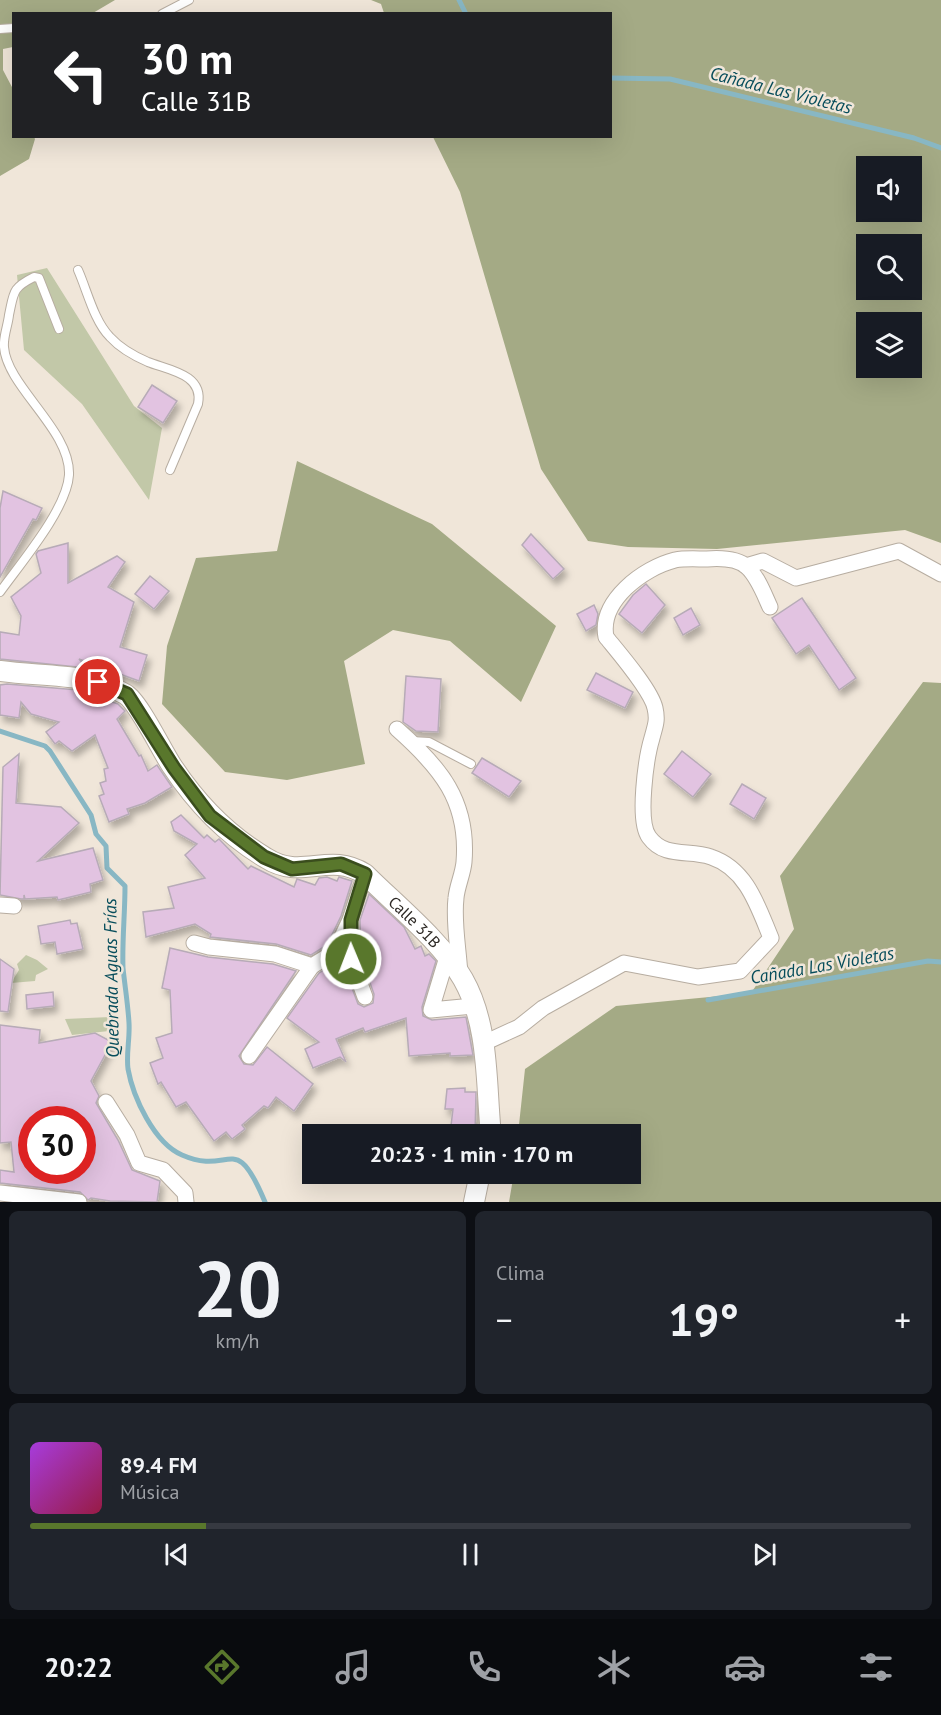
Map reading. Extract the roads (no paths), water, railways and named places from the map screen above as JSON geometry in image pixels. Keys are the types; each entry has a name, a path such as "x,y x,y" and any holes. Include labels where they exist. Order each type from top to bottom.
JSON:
{"street":[{"path":"746,566 763,561 796,578 899,551 941,574"},
{"path":"484,1043 519,1027 543,1008 624,963 698,977 740,971 771,938 752,891 733,869 711,856 662,850 649,837 644,827 645,784 652,738 657,725 655,705 606,637 605,628 612,603 633,582 658,567 676,560 725,558 746,566 760,584 770,607"},
{"name":"Calle 31B","path":"0,671 98,682 127,694 174,768 210,816 255,851 278,865 292,869 341,864 365,874 447,957 460,976 474,1006 484,1043 490,1124"},
{"path":"397,729 425,754 452,789 465,829 464,864 456,898 460,976"},
{"path":"249,1056 312,966 335,952 351,920 365,874"},
{"path":"351,920 351,959 365,998"},
{"path":"194,943 275,954 312,966"},
{"path":"447,957 431,1010 474,1006"},
{"path":"106,1102 127,1134 139,1163 163,1170 185,1193 186,1202"},
{"path":"474,1202 478,1184"},
{"path":"0,1193 79,1202"}],"lane":[{"path":"166,12 189,0"},
{"path":"78,270 108,335 124,350 147,362 182,372 197,389 198,405 170,470"},
{"path":"0,592 58,509 66,491 69,474 66,456 45,418 8,363 4,345 13,293 17,285 34,277 39,278 59,329"},
{"path":"411,741 429,742 471,764"}],"waterway":[{"name":"Cañada Las Violetas","path":"459,0 465,12"},
{"name":"Cañada Las Violetas","path":"612,78 670,79 914,138 941,148"},
{"name":"Quebrada Aguas Frías","path":"0,731 45,746 50,751 91,815 96,834 106,846 107,868 125,886 123,968 129,1023 127,1058 135,1093 146,1118 162,1140 182,1155 199,1160 238,1160 255,1180 265,1202"},
{"name":"Cañada Las Violetas","path":"708,1000 928,961 941,962"}]}
